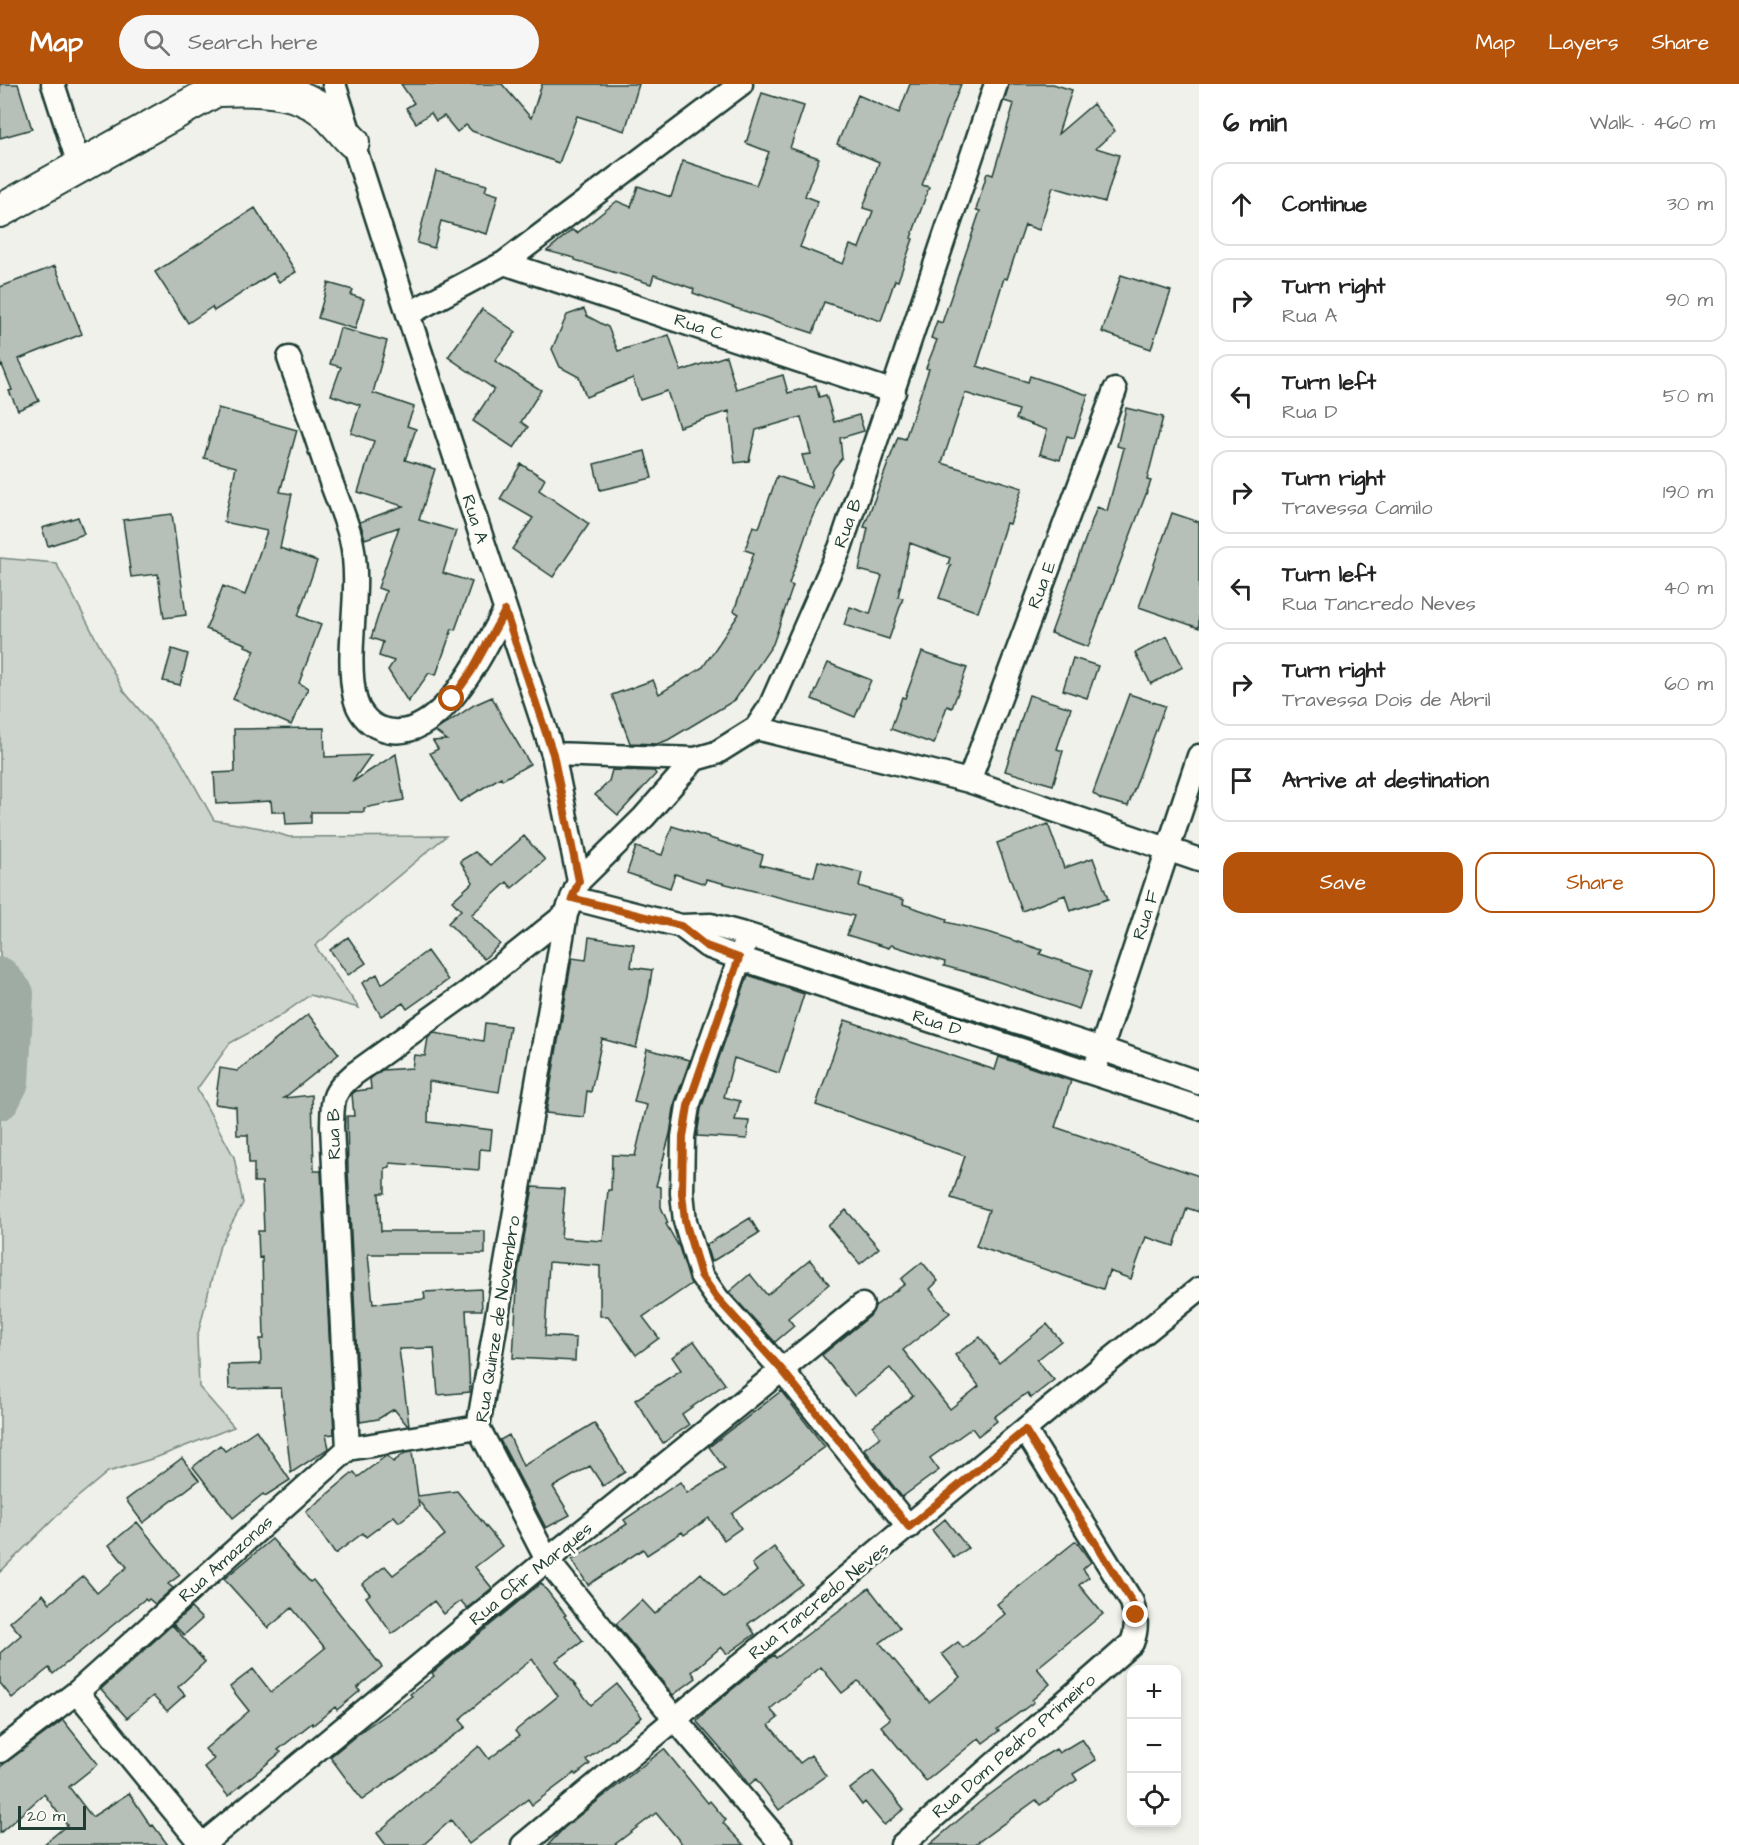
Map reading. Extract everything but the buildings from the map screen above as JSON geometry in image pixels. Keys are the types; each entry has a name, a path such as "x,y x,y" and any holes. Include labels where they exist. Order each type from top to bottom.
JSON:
{"street":[{"path":"53,84 80,168"},
{"name":"Rua A","path":"334,84 553,754 572,898"},
{"path":"408,314 504,263 741,84"},
{"name":"Rua B","path":"348,1449 332,1126 333,1096 354,1074 468,992 572,898 695,759 716,753 756,728 770,707 840,548 996,84"},
{"path":"0,210 80,168 221,87 256,88 295,96 323,111 352,142"},
{"name":"Rua C","path":"504,263 894,392"},
{"path":"290,358 351,540 356,582 352,672 355,700 362,715 373,725 389,731 408,730 430,719 452,699 471,672 505,611"},
{"name":"Rua E","path":"969,781 1115,390"},
{"path":"756,728 969,781 1199,860"},
{"path":"553,754 695,759"},
{"name":"Rua F","path":"1092,1074 1199,756"},
{"name":"Rua D","path":"572,898 681,926 711,925 748,935 1102,1049 1199,1083"},
{"name":"Rua Quinze de Novembro","path":"572,898 478,1426 547,1560 675,1719 782,1845"},
{"name":"Rua D","path":"681,926 706,946 739,958 1199,1108"},
{"path":"748,935 688,1106 683,1137 682,1193 685,1221 701,1275 717,1298 782,1370 909,1527"},
{"name":"Rua Tancredo Neves","path":"523,1845 1199,1289"},
{"name":"Rua Ofir Marques","path":"202,1845 547,1560 862,1305"},
{"path":"348,1449 478,1426"},
{"name":"Rua Dom Pedro Primeiro","path":"902,1845 1132,1643 1137,1625 1132,1602 1025,1430"},
{"name":"Rua Amazonas","path":"0,1751 76,1692 348,1449"},
{"path":"76,1692 202,1845"}],"shaded area":[{"path":"0,558 56,563 123,690 178,756 214,820 261,828 289,837 446,836 315,946 359,1008 310,995 277,1018 230,1043 197,1089 234,1157 243,1203 220,1245 197,1338 199,1387 234,1427 155,1458 108,1472 67,1506 0,1572"}],"waterway":[{"path":"0,977 14,994 9,1082 0,1100"}],"route":[{"path":"452,699 471,672 505,611 553,754 579,881 572,898 681,926 706,946 739,958 688,1106 683,1137 682,1193 685,1221 701,1275 717,1298 782,1370 909,1527 1025,1430 1132,1602 1136,1615"}]}
